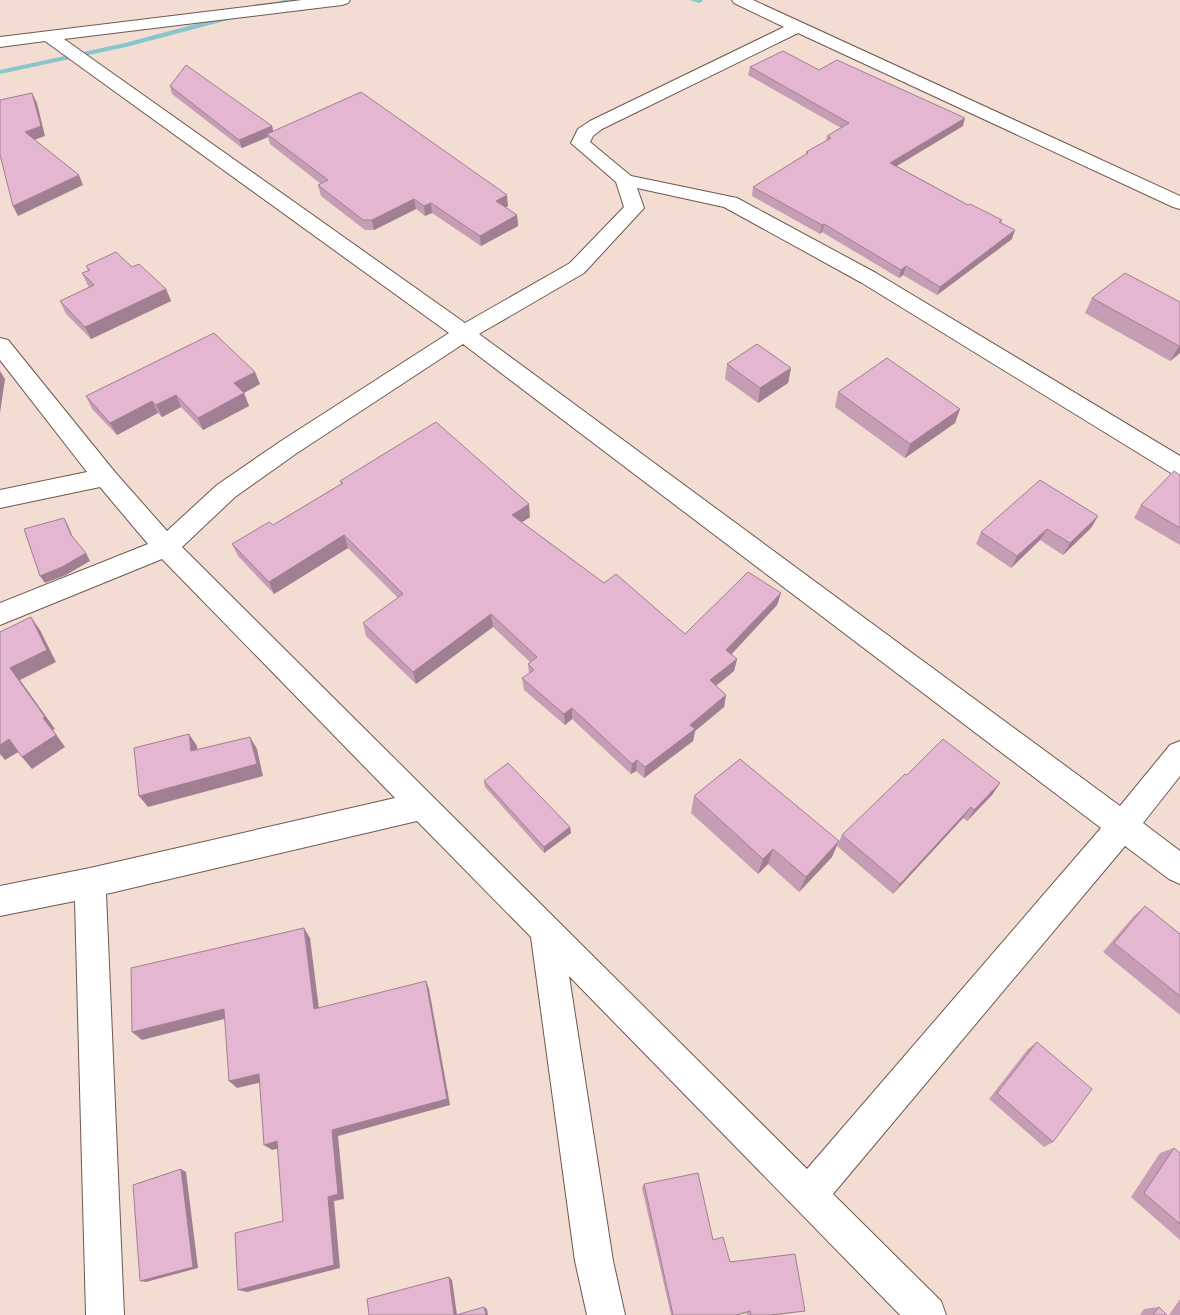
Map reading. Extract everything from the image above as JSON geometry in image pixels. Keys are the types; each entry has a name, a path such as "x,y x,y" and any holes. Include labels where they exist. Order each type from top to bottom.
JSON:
{"street":[{"path":"0,42 342,0"},
{"path":"740,0 1180,203"},
{"path":"797,27 596,125 584,133 580,143 625,180 730,202 869,278 1180,467"},
{"path":"47,35 464,333 1180,869"},
{"path":"0,614 166,547 226,490 464,333 577,268 634,208 625,180"},
{"path":"0,345 105,477 166,547 927,1315"},
{"path":"0,499 105,477"},
{"path":"808,1196 1122,826 1180,754"},
{"path":"0,901 90,883 421,806"},
{"path":"90,883 105,1315"},
{"path":"546,931 594,1261 606,1315"}],"building":[{"path":"783,51 819,70 837,60 965,118 890,163 968,205 970,204 1002,220 999,222 1015,230 940,287 906,266 901,270 824,224 822,225 753,187 831,138 827,136 849,123 750,67"},
{"path":"186,65 272,126 239,140 170,86"},
{"path":"361,92 507,195 496,201 517,215 480,236 431,203 424,206 414,199 372,220 363,220 318,185 328,180 267,134"},
{"path":"32,93 41,126 25,132 79,175 13,206 0,155 0,100"},
{"path":"116,252 132,267 139,264 166,289 85,327 60,301 94,285 82,273 90,270 86,266"},
{"path":"1125,273 1180,302 1179,346 1092,298"},
{"path":"214,333 255,372 234,383 244,393 198,418 176,395 156,405 152,401 110,423 86,396"},
{"path":"757,344 791,368 760,388 727,364"},
{"path":"887,358 960,409 910,444 838,392"},
{"path":"436,422 529,504 512,515 604,583 616,574 685,634 748,572 781,593 726,650 737,659 710,680 726,695 690,725 695,729 645,767 637,760 632,764 572,708 564,714 522,678 534,670 528,664 537,657 491,614 413,672 363,623 403,594 344,535 269,582 232,544 269,522 273,525 343,483 340,481"},
{"path":"1174,471 1180,475 1180,528 1141,505"},
{"path":"1040,480 1098,516 1070,543 1047,529 1017,556 981,532"},
{"path":"64,518 71,535 86,553 62,567 40,576 24,529"},
{"path":"31,617 47,650 10,668 56,735 22,757 9,739 0,745 0,632"},
{"path":"189,734 191,751 250,737 257,764 139,796 134,748"},
{"path":"943,739 1000,783 974,810 971,807 900,884 842,835"},
{"path":"740,759 839,841 806,877 773,849 763,859 694,796"},
{"path":"508,763 570,827 544,847 484,781"},
{"path":"1145,906 1180,934 1180,996 1114,943"},
{"path":"304,928 314,1009 426,981 447,1099 332,1130 338,1194 328,1197 334,1265 238,1290 235,1233 283,1221 277,1141 264,1145 259,1074 229,1081 224,1009 132,1032 131,968"},
{"path":"1037,1042 1092,1089 1053,1142 997,1093"},
{"path":"1174,1148 1180,1153 1180,1224 1144,1193"},
{"path":"181,1169 193,1267 140,1281 133,1185"},
{"path":"698,1173 713,1240 723,1237 730,1262 795,1254 805,1311 770,1315 751,1315 750,1311 736,1315 673,1315 644,1184"},
{"path":"449,1277 454,1315 369,1315 367,1299"},
{"path":"484,1307 486,1315 456,1315"},
{"path":"1159,1307 1167,1315 1153,1315"}],"waterway":[{"path":"270,6 292,0"},
{"path":"694,0 699,1"},
{"path":"0,72 126,45 233,16"}]}
